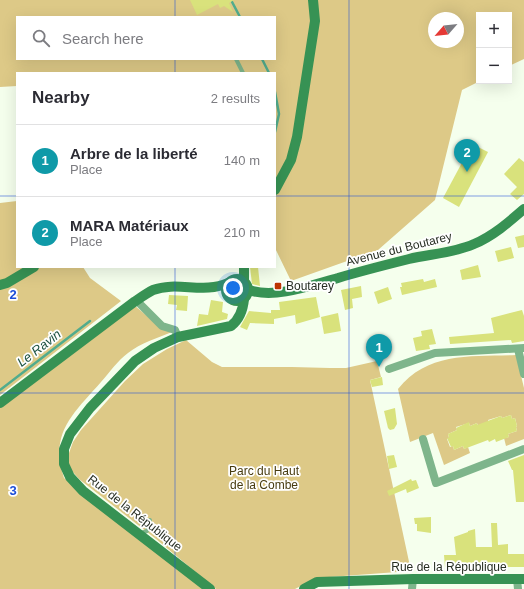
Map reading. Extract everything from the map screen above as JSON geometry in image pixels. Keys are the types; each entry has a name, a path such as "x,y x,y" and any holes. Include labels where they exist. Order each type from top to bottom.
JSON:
{"main road":[{"path":"276,187 291,160 297,137 310,63 315,21 313,0"},
{"name":"Avenue du Boutarey","path":"0,403 152,290 167,287 190,287 241,288 270,292 308,287 410,259 474,244 496,232 524,209"},
{"path":"0,285 7,283 32,268"},
{"path":"240,268 241,288"},
{"path":"241,288 244,268"},
{"name":"Avenue du Boutarey","path":"190,287 238,301 241,288"},
{"path":"230,298 226,290 241,288"},
{"name":"Rue de la République","path":"210,589 83,491 70,477 64,464 64,449 70,434 90,408 135,361 154,348 178,337 224,328 231,326 236,322 240,315 241,288"},
{"name":"Rue de la République","path":"210,330 228,323 232,319 234,314 234,305 230,298"},
{"name":"Rue de la République","path":"304,589 317,582 412,584 520,582"}],"street":[{"path":"138,299 162,326 175,330 178,337"},
{"path":"388,369 435,353 521,348 524,374"},
{"path":"424,439 436,483 524,449"}],"lane":[{"path":"236,60 242,72"},
{"path":"138,534 147,531 150,520"}],"green space":[{"path":"0,0 524,0 524,59 512,65 512,12 476,12 476,83 462,90 435,200 378,250 291,281 276,250 276,72 16,72 16,86 0,87"},
{"path":"16,201 16,268 84,268 90,278 121,301 0,395 0,203"},
{"path":"134,305 161,328 172,332 133,349 124,356 81,404 66,425 62,436 60,462 64,478 203,589 0,589 0,405"},
{"name":"Parc du Haut de la Combe","path":"186,340 212,362 222,367 346,368 377,361 381,377 370,380 411,571 316,578 295,589 216,589 156,539 79,479 72,471 69,464 69,453 73,442 81,430 125,381 143,364 167,349"},
{"path":"516,355 524,388 524,439 506,446 504,438 509,437 508,434 517,431 515,418 512,419 511,415 488,420 489,423 478,427 477,423 470,426 469,423 456,427 457,430 448,434 449,438 447,439 450,447 453,446 454,450 463,446 464,449 468,447 470,453 444,465 433,433 410,442 398,389 410,377 423,368 452,358"}],"building":[{"path":"190,0 234,0 229,3 233,12 224,6 220,8 218,4 197,15"},
{"path":"472,144 488,152 459,207 443,198"},
{"path":"519,158 524,162 524,194 517,200 510,194 517,187 504,174"},
{"path":"524,235 524,247 518,248 515,237"},
{"path":"511,247 514,258 498,262 495,251"},
{"path":"478,265 481,277 462,280 460,270"},
{"path":"250,268 258,268 260,286 252,284"},
{"path":"423,279 424,282 435,279 437,287 402,295 400,287 402,287 401,283"},
{"path":"361,286 362,297 352,299 353,308 345,310 341,290"},
{"path":"388,287 392,299 378,304 374,292"},
{"path":"169,295 188,296 187,311 176,310 177,305 168,304"},
{"path":"316,297 320,317 296,324 295,315 274,319 274,324 250,323 247,330 240,327 249,311 271,313 271,310 280,310 279,302"},
{"path":"211,300 223,302 222,312 228,314 227,319 197,326 199,314 208,315"},
{"path":"522,310 524,316 524,341 512,343 511,340 450,344 449,337 494,333 491,318"},
{"path":"338,313 341,331 324,334 321,317"},
{"path":"432,329 436,344 429,345 430,349 416,351 413,338 422,336 421,331"},
{"path":"382,377 383,385 372,387 370,380"},
{"path":"395,408 397,424 394,429 390,430 388,428 384,411"},
{"path":"511,415 512,419 515,418 517,431 508,434 509,437 496,442 495,439 489,442 488,440 464,449 463,446 454,450 447,438 449,438 448,434 457,430 456,428 469,422 470,426 477,423 477,425 501,416 502,418"},
{"path":"394,455 397,467 389,469 387,456"},
{"path":"524,455 524,502 516,502 513,470 508,461"},
{"path":"411,479 412,481 416,480 419,488 407,493 406,489 389,496 387,491"},
{"path":"431,517 431,533 417,531 417,524 415,524 414,518"},
{"path":"491,523 497,523 498,545 508,544 508,554 524,554 524,567 445,567 444,555 456,555 454,537 468,531 475,529 476,547 492,547"}],"waterway":[{"path":"231,0 239,16"},
{"path":"262,60 268,72"},
{"path":"276,98 279,114 276,128"},
{"name":"Le Ravin","path":"0,390 90,321"}],"place":[{"name":"MARA Matériaux","path":"467,172"},
{"name":"Boutarey","path":"278,286"},
{"name":"Arbre de la liberté","path":"379,367"}]}
